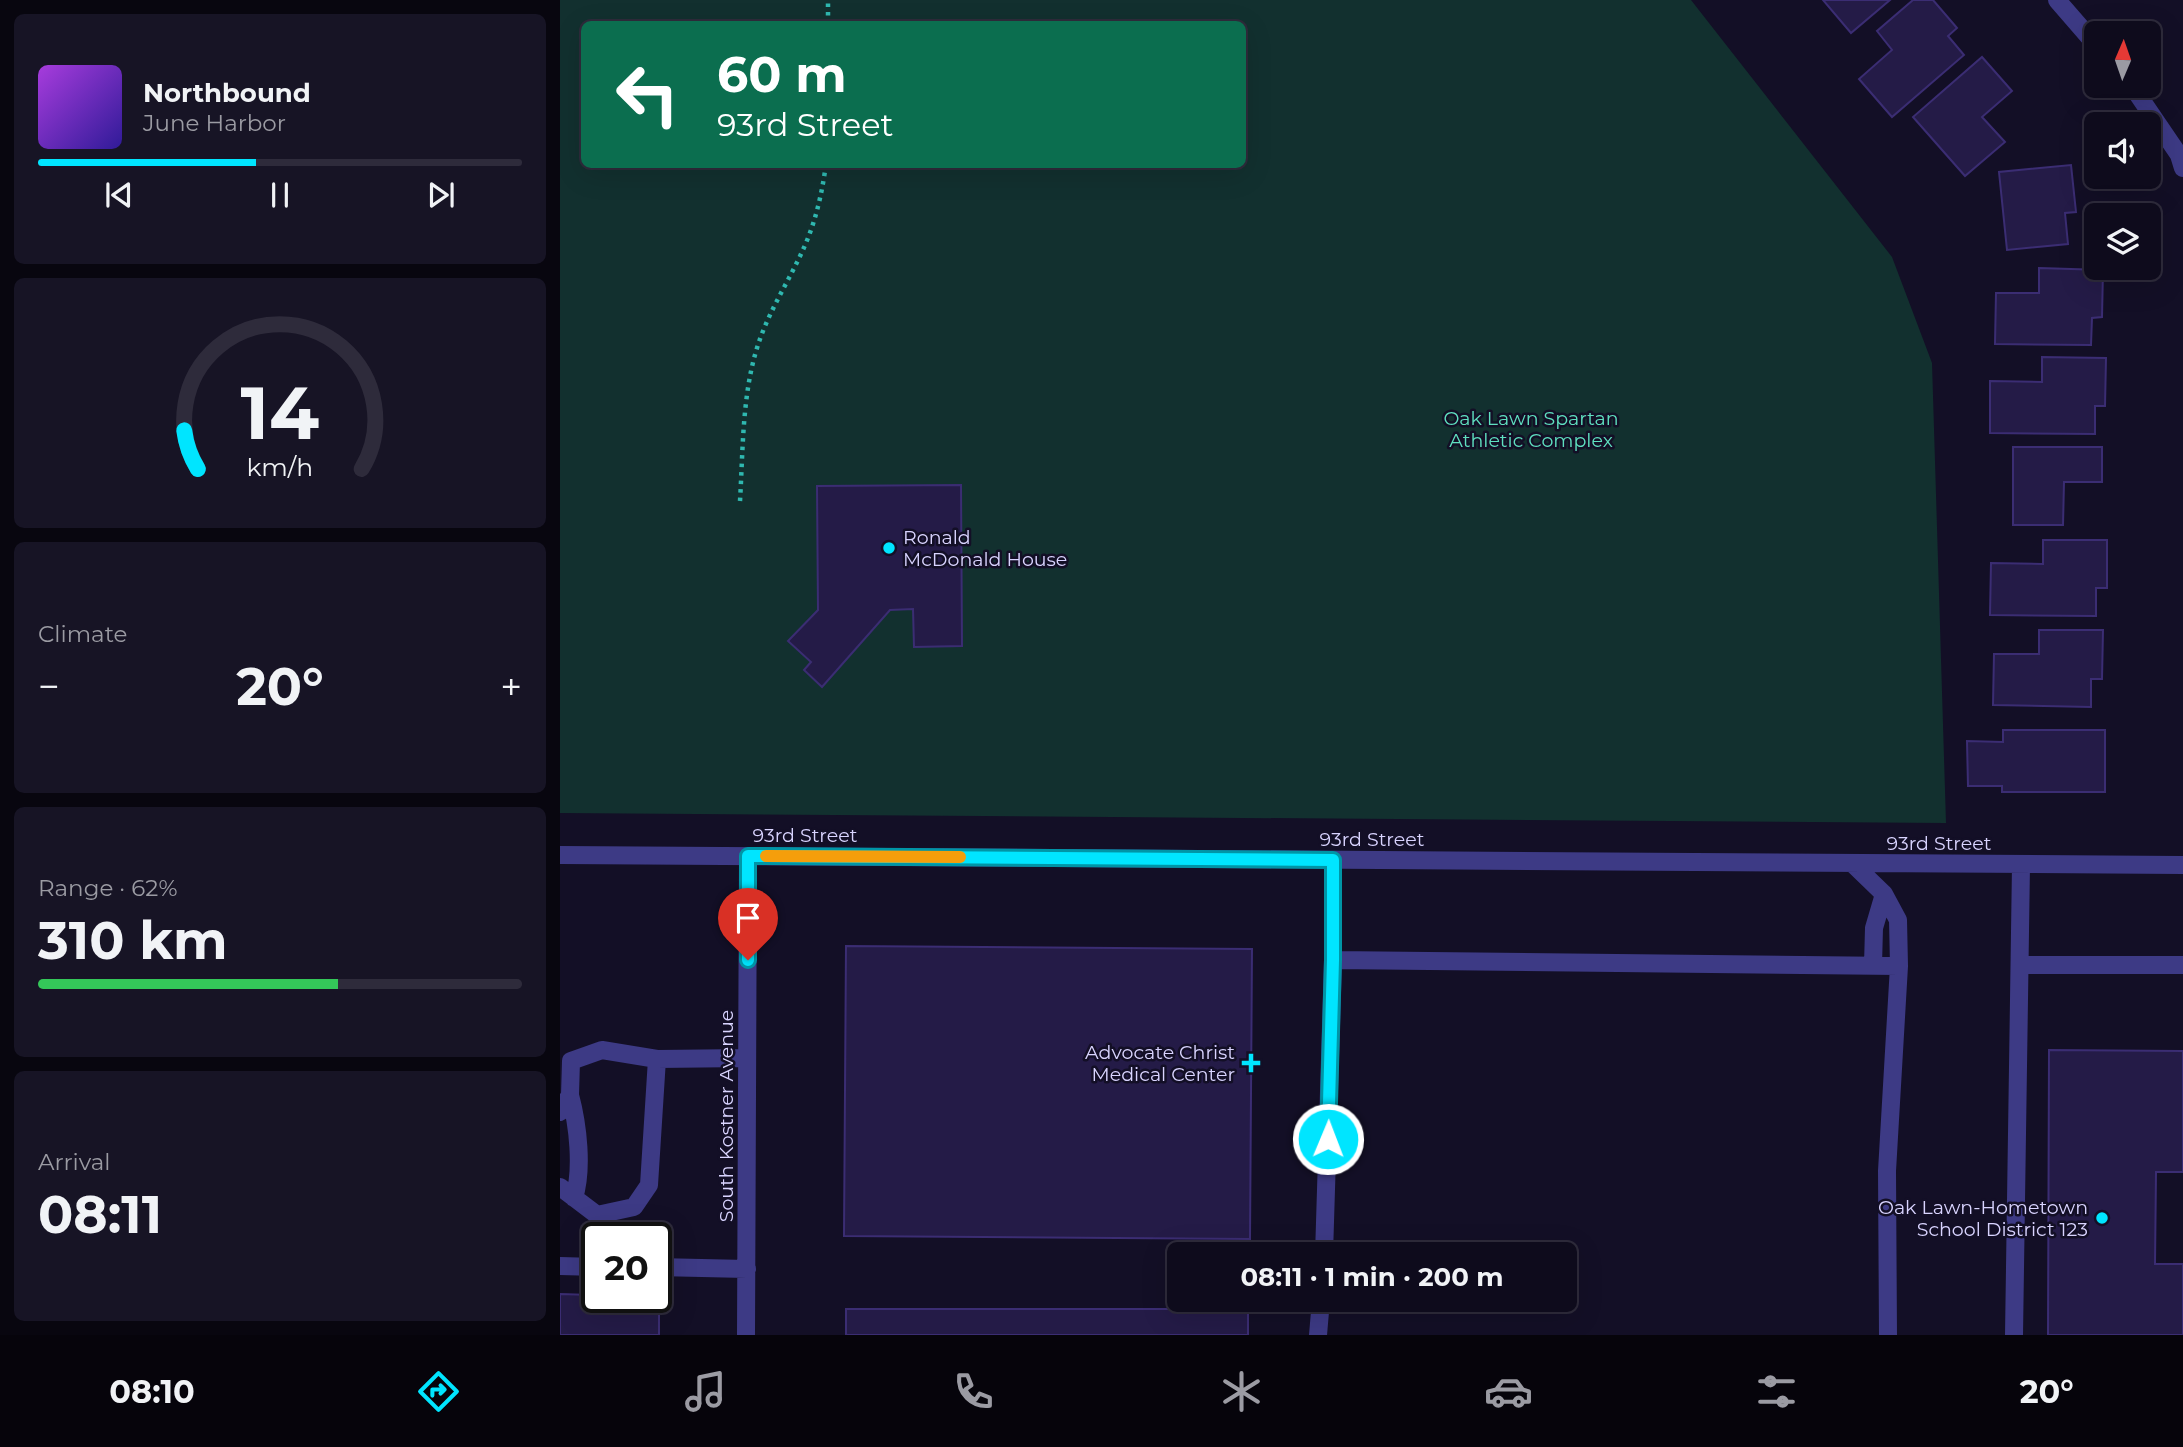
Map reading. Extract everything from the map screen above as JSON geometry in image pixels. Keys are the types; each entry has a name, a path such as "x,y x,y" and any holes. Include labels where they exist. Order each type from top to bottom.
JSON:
{"street":[{"path":"2057,0 2084,31"},
{"path":"2140,98 2179,155 2183,168"},
{"name":"93rd Street","path":"560,855 2183,866"},
{"name":"South Kostner Avenue","path":"746,1335 748,856"},
{"path":"1324,1242 1333,960 1333,860"},
{"path":"1853,864 1884,894 1898,920 1899,966 1887,1171 1888,1335"},
{"path":"2014,1335 2021,864"},
{"path":"1873,965 1874,928 1884,894"},
{"path":"1333,960 1899,966"},
{"path":"2020,965 2183,964"},
{"path":"657,1059 649,1185 634,1207 597,1215 567,1192 578,1186 577,1120 570,1096 572,1061 602,1050 657,1059 747,1058"},
{"path":"560,1112 570,1096"},
{"path":"560,1266 581,1267"},
{"path":"672,1267 747,1269"},
{"path":"1318,1335 1320,1312"}],"path":[{"path":"828,0 828,21"},
{"path":"740,501 745,418 757,349 811,229 823,190 826,168"}],"green space":[{"name":"Oak Lawn Spartan Athletic Complex","path":"560,0 1691,0 1892,257 1932,363 1946,823 560,813"}],"building":[{"path":"1823,0 1890,0 1851,33"},
{"path":"1913,0 1933,0 1957,28 1948,36 1964,55 1892,117 1859,79 1892,50 1877,31"},
{"path":"1982,57 2012,91 1982,117 2005,142 1965,176 1913,117"},
{"path":"2071,165 2076,212 2065,213 2068,244 2007,250 1999,172"},
{"path":"2039,268 2084,269 2084,280 2103,280 2102,317 2092,318 2091,345 1995,344 1996,293 2039,293"},
{"path":"2042,357 2106,358 2105,406 2095,406 2095,434 1990,433 1990,381 2042,382"},
{"path":"2013,447 2102,447 2102,482 2064,482 2063,525 2013,525"},
{"name":"Ronald McDonald House","path":"961,485 962,646 914,647 913,609 890,610 822,687 804,670 811,662 788,641 818,610 817,486"},
{"path":"2043,540 2107,540 2107,588 2096,588 2096,616 1990,615 1991,563 2043,564"},
{"path":"2039,630 2103,630 2102,679 2091,679 2091,707 1993,705 1994,654 2039,654"},
{"path":"2003,730 2105,730 2105,792 2002,792 2002,786 1968,786 1967,741 2003,742"},
{"path":"846,946 1252,949 1250,1239 844,1236"},
{"name":"Oak Lawn-Hometown School District 123","path":"2049,1050 2183,1051 2183,1172 2156,1172 2155,1264 2183,1264 2183,1335 2048,1335"},
{"path":"560,1294 581,1295 581,1313 659,1313 659,1335 560,1335"},
{"path":"846,1309 1167,1309 1167,1312 1248,1312 1248,1335 846,1335"}],"slow traffic":[{"path":"766,856 960,857"}],"place":[{"name":"Ronald McDonald House","path":"889,548"},
{"name":"Advocate Christ Medical Center","path":"1251,1063"},
{"name":"Oak Lawn-Hometown School District 123","path":"2102,1218"}],"route":[{"path":"748,960 748,856 1333,860 1328,1139"}]}
